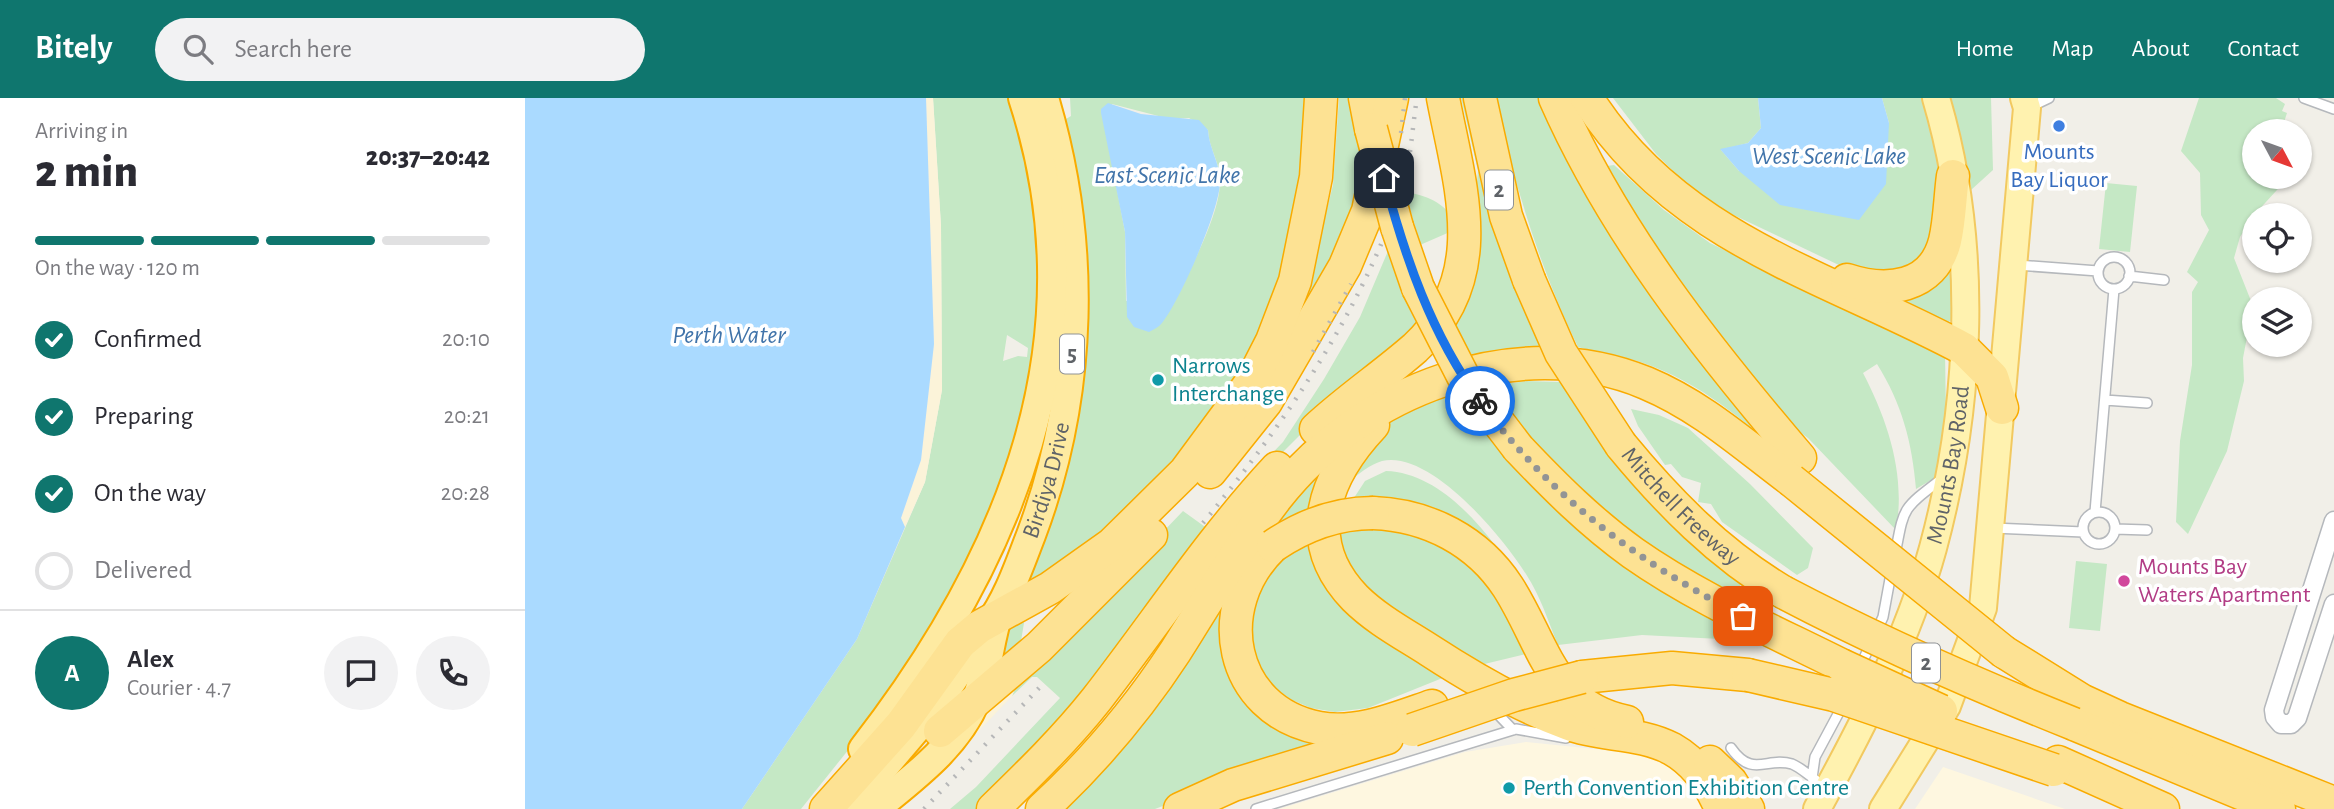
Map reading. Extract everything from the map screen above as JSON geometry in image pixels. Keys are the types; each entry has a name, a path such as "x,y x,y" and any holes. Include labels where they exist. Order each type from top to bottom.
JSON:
{"highway":[{"name":"Birdiya Drive","path":"816,809 904,694 970,590 1005,509 1032,431 1045,374 1052,311 1051,234 1045,191 1023,98"},
{"name":"Birdiya Drive","path":"848,809 933,708 997,618 1040,512 1057,453 1069,389 1074,328 1074,262 1069,205 1056,137 1044,98"},
{"path":"826,809 901,725 960,643 1101,552 1147,512 1185,472 1250,384 1272,341 1296,281 1316,177 1321,98"},
{"name":"Mitchell Freeway","path":"1365,98 1397,227 1418,288 1463,376 1518,448 1576,508 1626,548 1668,575 1768,629 2056,766"},
{"path":"936,736 1014,670 1202,481 1266,402 1346,266 1368,211 1392,98"},
{"path":"993,809 1052,750 1094,702 1252,494 1323,422 1417,346 1443,313 1461,277 1465,247 1461,196 1443,98"},
{"name":"Mitchell Freeway","path":"1480,98 1506,216 1529,280 1561,353 1621,445 1659,490 1702,532 1755,576 1860,633 1962,680 2079,711 2137,750 2279,809"},
{"path":"1555,98 1574,143 1658,277 1795,469 1923,589 2079,711 2158,734 2334,803"},
{"path":"1587,98 1599,117 1646,173 1686,207 1750,246 1964,349 1992,377 2002,408"},
{"path":"1750,246 1867,287 1883,289 1899,286 1917,279 1931,267 1944,245 1953,176"},
{"path":"1042,809 1081,771 1136,707 1241,545 1279,494 1322,449 1361,418 1398,399 1459,375 1516,364 1562,364 1610,372 1643,382 1694,407 1795,469"},
{"path":"1398,399 1350,452 1337,471 1326,499 1325,541 1339,577 1355,597 1379,618 1447,662 1552,717 1590,730 1640,738 1671,749 1693,765 1735,806"},
{"path":"1735,806 1731,782 1690,746 1654,729 1608,718 1580,701 1552,671 1500,576 1465,542 1416,519 1373,513 1328,518 1301,529 1273,546 1246,581 1234,622 1237,649 1255,688 1285,715 1319,728 1363,727 1417,717 1589,671 1750,669 1905,695"},
{"path":"874,809 949,743 976,700 997,618 983,568 989,544"},
{"path":"997,618 1030,641 1014,670"},
{"path":"936,736 959,698 997,618"},
{"path":"1750,669 2056,766 2160,808"},
{"path":"1180,809 1233,786 1372,743 1417,717"}],"main road":[{"name":"Mounts Bay Road","path":"1819,791 1879,688 1903,631 1933,549 1959,417 1964,349 1962,230 1936,98"},
{"name":"Mounts Bay Road","path":"1883,809 1947,706 1983,608 2033,101"}],"street":[{"path":"2334,521 2274,710 2275,717 2281,724 2291,724 2297,718 2334,604"}],"lane":[{"path":"2304,98 2334,109"},
{"path":"2119,258 2129,268 2129,276 2123,287 2114,289 2105,287 2098,271 2102,262 2119,258"},
{"path":"2015,265 2098,271"},
{"path":"2129,276 2164,280"},
{"path":"2095,512 2114,289"},
{"path":"2105,400 2147,403"},
{"path":"1819,791 1815,758 1882,617 1902,516 1911,501 1939,481 1947,483"},
{"path":"2083,532 2087,517 2095,512 2109,516 2115,529"},
{"path":"1991,528 2083,532 2090,541 2099,544 2108,541 2115,529"},
{"path":"2115,529 2147,530"},
{"path":"1447,662 1513,730"},
{"path":"1256,809 1513,730 1578,740"},
{"path":"1266,786 1372,743"},
{"path":"1731,748 1739,759 1751,765 1791,764 1819,791"},
{"path":"874,809 915,760"},
{"path":"1680,768 1735,806"}],"shaded area":[{"name":"Perth Convention Exhibition Centre","path":"1526,742 1645,754 1671,765 1692,785 1710,809 1279,809 1465,752"},
{"path":"1943,767 2065,809 1915,809"}],"green space":[{"path":"933,98 1009,98 1026,146 1036,204 1039,266 1035,379 975,562 885,704 801,809 742,809 857,639 925,482 942,390 941,226","holes":["1007,335 1028,348 1027,357 1018,356 1003,361"]},
{"path":"1070,98 1312,98 1312,132 1286,265 1260,337 1223,403 1128,520 1039,584 1029,576 1059,496 1075,436 1078,413 1061,122 1071,116","holes":["1112,104 1170,119 1189,118 1208,130 1220,176 1215,211 1177,297 1126,301 1125,232 1105,127"]},
{"path":"1339,98 1348,98 1368,183 1351,229 1255,395 1312,269 1333,185"},
{"path":"1461,98 1467,98 1504,259 1541,347 1470,358 1450,318 1474,216 1478,171"},
{"path":"1494,98 1540,98 1770,443 1727,408 1664,371 1638,361 1578,347 1551,286 1529,225"},
{"path":"1613,98 1758,98 1761,128 1748,143 1721,150 1739,171 1889,123 1882,98 1927,98 1945,191 1933,250 1903,275 1862,276 1721,209 1684,182 1656,154"},
{"path":"1944,98 1991,98 1993,170 1971,190"},
{"path":"2199,98 2276,98 2285,104 2282,111 2287,113 2285,119 2242,119 2242,189 2278,189 2265,203 2242,203 2242,234 2234,258 2245,287 2242,287 2244,381 2227,451 2188,534 2176,522 2180,441 2192,365 2192,292 2198,282 2187,272 2209,230 2201,215 2200,173 2181,151"},
{"path":"1614,165 1664,210 1710,243 1852,312 1945,351 1946,418 1938,476 1916,489 1912,455 1893,394 1877,364 1863,373 1880,410 1893,449 1899,489 1896,530 1808,438 1779,417 1656,251 1607,166"},
{"path":"2106,183 2137,186 2130,252 2099,249"},
{"path":"1411,193 1427,197 1439,204 1459,228 1420,245 1407,198"},
{"path":"1953,232 1956,317 1946,324 1900,298"},
{"path":"1388,251 1420,329 1304,431 1259,476 1261,465 1283,442 1360,317"},
{"path":"1526,381 1560,382 1648,501 1687,539 1740,582 1740,591 1732,598 1508,458 1725,622 1720,639 1642,635 1558,645 1540,600 1523,569 1489,526 1447,485 1424,470 1402,461 1382,461 1350,481 1383,430 1411,409 1450,395"},
{"path":"1631,409 1659,415 1688,428 1750,484 1813,548 1808,568 1797,575 1722,522 1711,504 1698,502 1701,483 1682,477 1671,464 1665,465 1638,426"},
{"path":"1342,440 1318,511 1267,539 1231,666 1338,738 1155,809 1051,809 1243,560"},
{"path":"1386,471 1409,475 1430,484 1450,498 1486,534 1527,593 1506,568 1350,504 1365,481"},
{"path":"1183,511 1208,529 1172,570 1195,553 1126,650 985,809 950,809 976,787 1060,698 1037,677 1032,677 1012,696 1017,684"},
{"path":"1355,526 1405,527 1478,565 1530,653 1472,667 1366,594 1330,532"},
{"path":"1311,540 1445,677 1368,708 1335,712 1311,708 1292,700 1270,685 1253,663 1250,605 1280,556"},
{"path":"2076,561 2107,564 2100,631 2069,628"},
{"path":"1020,620 1024,623 1021,641 1005,665 991,654 997,635"}],"sand":[{"path":"926,98 933,98 941,226 942,390 925,482 905,527 901,519 921,460 934,344"},
{"path":"1017,684 1012,696 923,790 900,809 891,809 973,718"}],"water":[{"name":"Perth Water","path":"525,98 926,98 934,344 921,460 901,518 905,527 857,639 742,809 525,809"},
{"name":"West Scenic Lake","path":"1758,98 1882,98 1889,123 1886,184 1859,220 1780,205 1739,171 1720,149 1748,143 1761,128"},
{"name":"East Scenic Lake","path":"1108,103 1141,114 1199,120 1208,130 1220,175 1213,212 1188,276 1170,312 1158,327 1149,332 1134,327 1127,317 1125,232 1101,113 1101,109"}],"railway":[{"path":"1401,133 1405,98"},
{"path":"1203,523 1290,407 1342,324 1364,281 1401,192 1417,98"},
{"path":"1381,214 1397,168"},
{"path":"1313,352 1351,284"},
{"path":"924,809 1040,687"}],"way so far":[{"path":"1480,401 1518,448 1576,508 1636,555 1743,616"}],"place":[{"name":"Mounts Bay Liquor","path":"2059,126"},
{"name":"Narrows Interchange","path":"1158,380"},
{"name":"Mounts Bay Waters Apartment","path":"2124,581"},
{"name":"Perth Convention Exhibition Centre","path":"1509,788"}],"route":[{"path":"1384,178 1418,288 1442,339 1480,401"}]}
